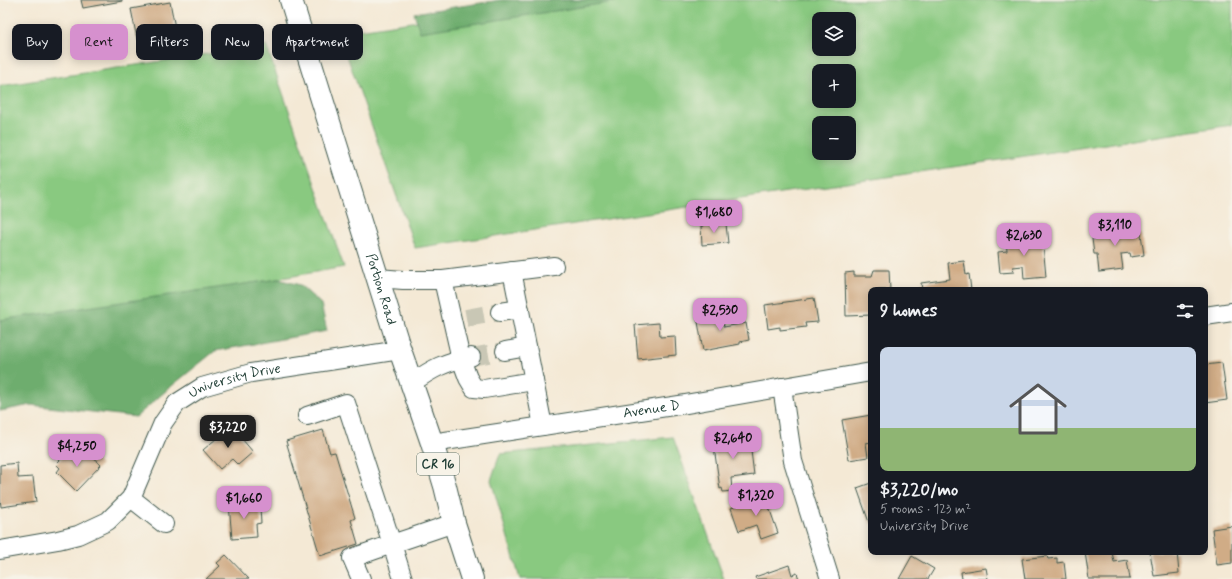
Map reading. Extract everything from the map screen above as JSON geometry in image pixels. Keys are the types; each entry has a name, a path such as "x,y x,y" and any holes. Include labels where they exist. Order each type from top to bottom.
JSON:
{"main road":[{"name":"Portion Road","path":"291,0 400,350 432,443 454,523 472,579"}],"street":[{"path":"378,278 403,280 443,280 554,266"},
{"path":"512,271 543,426"},
{"path":"443,280 459,319 468,378 474,388 484,389 534,381"},
{"path":"500,312 520,309"},
{"path":"1208,316 1232,312"},
{"path":"505,351 527,347"},
{"name":"University Drive","path":"0,550 78,535 108,521 131,498 163,423 177,403 202,387 251,373 400,350"},
{"path":"412,383 431,369 445,363 466,358"},
{"name":"Avenue D","path":"432,443 686,404 868,373"},
{"path":"782,387 793,462 830,579"},
{"path":"307,416 346,403 404,579"},
{"path":"131,498 164,524"},
{"path":"361,579 352,558 454,523"}],"green space":[{"path":"501,0 626,0 420,32 414,13"},
{"path":"559,0 1232,0 1232,125 415,248 349,60 363,60 363,29"},
{"path":"264,45 266,45 344,267 103,310 0,324 0,86 169,60 203,60 203,55 211,53 211,60 264,60"},
{"path":"278,279 300,285 321,304 327,331 215,351 136,417 31,405 0,411 0,320"},
{"path":"673,437 724,579 520,579 491,480 500,454"}],"building":[{"path":"81,0 122,0 122,1 83,8"},
{"path":"170,2 174,24 136,24 136,34 131,9"},
{"path":"711,220 711,225 726,224 728,243 702,245 701,226 703,226 703,221"},
{"path":"1126,225 1127,236 1141,234 1144,255 1131,257 1130,253 1121,254 1123,269 1099,272 1097,254 1094,254 1092,239 1097,239 1096,228"},
{"path":"1038,235 1039,245 1043,244 1046,277 1024,279 1023,266 1013,267 1014,272 1000,273 998,252 1007,251 1006,239"},
{"path":"964,261 966,275 969,274 971,287 922,287 921,283 950,279 948,263"},
{"path":"874,270 889,270 890,287 868,287 868,315 846,316 845,273 854,272 854,276 872,276"},
{"path":"814,298 818,322 805,323 806,327 780,330 780,327 768,329 765,305"},
{"path":"721,312 724,327 746,323 749,340 740,342 740,344 703,351 697,316"},
{"path":"659,323 660,337 675,336 676,355 638,359 635,325"},
{"path":"1222,363 1227,400 1208,403 1208,365"},
{"path":"868,416 868,443 866,443 868,457 849,460 842,420"},
{"path":"231,426 253,452 238,465 232,459 220,469 203,450"},
{"path":"323,430 330,453 335,452 355,518 351,520 358,544 320,556 286,441"},
{"path":"749,435 754,475 731,478 732,491 723,492 722,488 720,489 713,440"},
{"path":"81,446 101,465 76,491 57,472 60,468 56,464 69,451 73,455"},
{"path":"17,463 18,478 33,477 36,502 1,507 0,465"},
{"path":"868,484 868,519 857,488"},
{"path":"765,496 778,533 761,539 756,525 739,531 731,508"},
{"path":"254,501 255,508 260,508 261,523 256,524 257,537 232,539 229,504"},
{"path":"1232,526 1232,563 1217,565 1212,529"},
{"path":"226,555 249,579 206,579 220,566 217,563"},
{"path":"1085,555 1113,555 1114,562 1127,560 1130,579 1089,579"},
{"path":"1150,555 1177,555 1179,573 1154,576"},
{"path":"912,556 934,569 928,579 899,579"},
{"path":"1047,556 1048,559 1057,558 1057,563 1064,562 1066,579 1025,579 1022,559"},
{"path":"789,565 792,575 797,573 799,579 756,579 755,577"},
{"path":"986,568 988,579 962,579 961,572"}],"tunnel":[{"path":"466,318 500,312"},
{"path":"471,357 505,351"}]}
